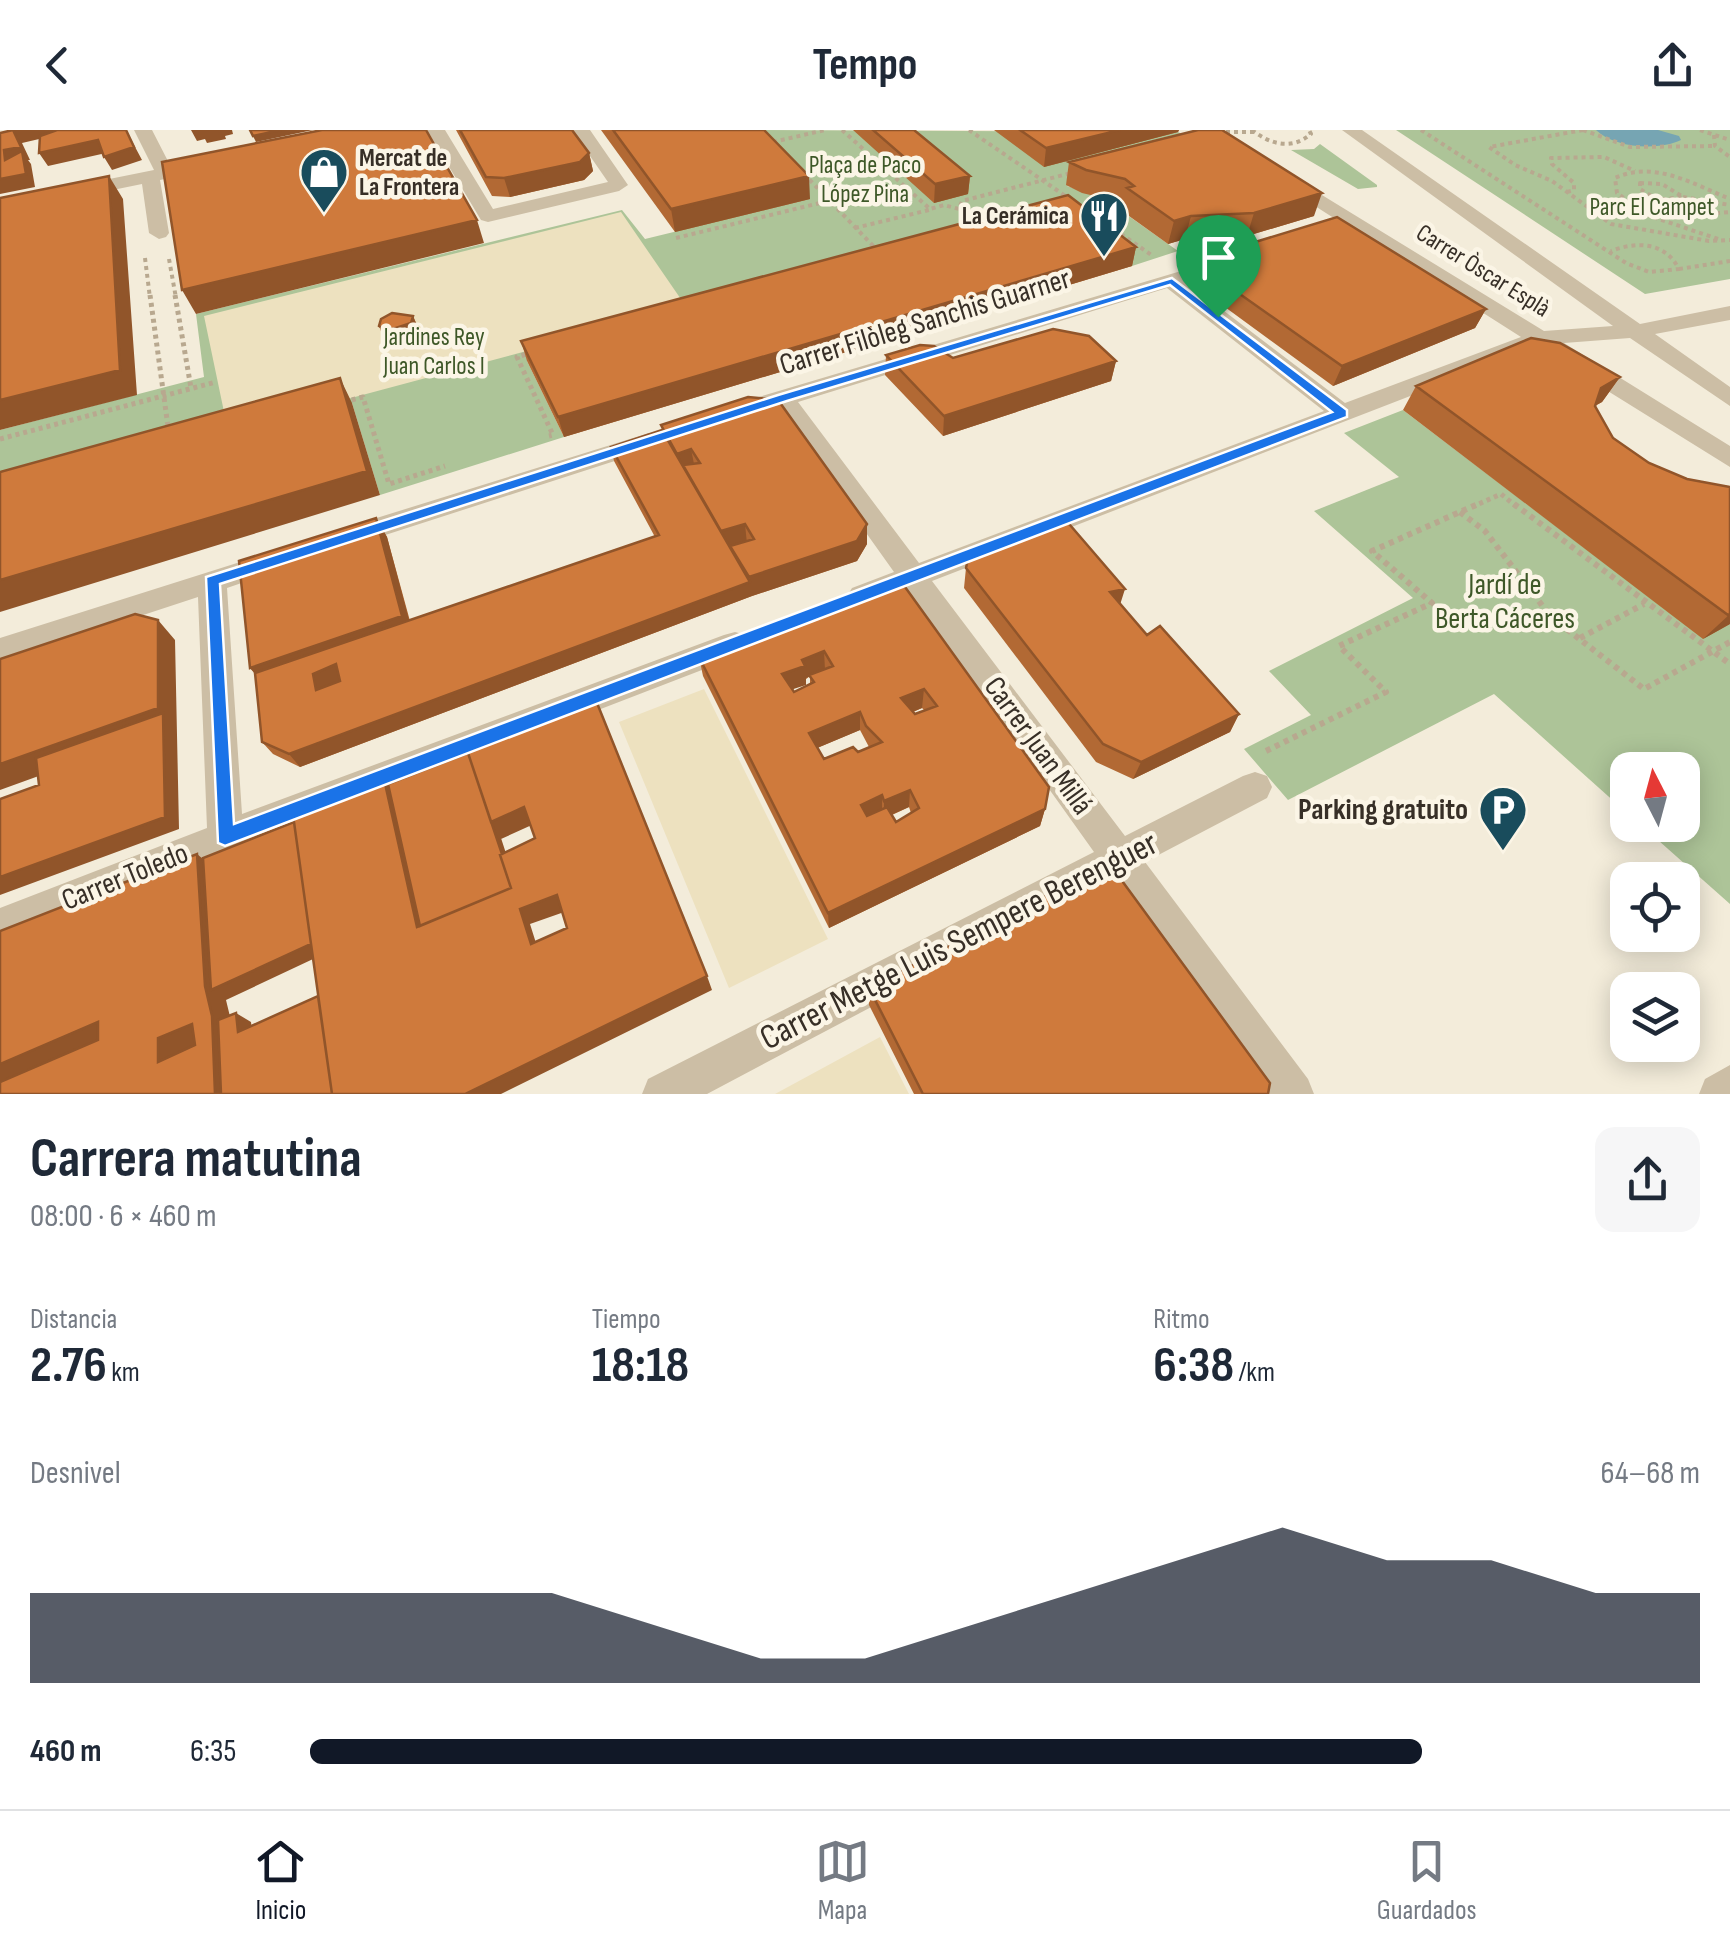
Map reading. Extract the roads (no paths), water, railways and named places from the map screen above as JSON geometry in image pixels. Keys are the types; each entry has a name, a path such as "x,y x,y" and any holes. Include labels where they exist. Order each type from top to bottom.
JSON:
{"street":[{"path":"142,130 158,175 156,240"},
{"path":"436,130 488,216 618,185 581,130"},
{"name":"Carrer Òscar Esplà","path":"1351,130 1730,398"},
{"path":"0,207 223,162"},
{"name":"Carrer Òscar Esplà","path":"1261,164 1730,458"},
{"path":"1282,246 1356,223"},
{"name":"Carrer Filòleg Sanchis Guarner","path":"707,422 1169,273 1245,258"},
{"path":"1169,273 1342,414"},
{"path":"1508,318 1557,323 1581,316 1592,301"},
{"path":"838,605 1540,338 1636,332 1730,313"},
{"path":"1589,369 1602,348 1636,332"},
{"name":"Carrer Juan Millá","path":"782,398 1294,1094"},
{"path":"0,650 670,434"},
{"path":"212,581 225,837"},
{"name":"Carrer Toledo","path":"0,927 225,837 764,633"},
{"name":"Carrer Metge Luis Sempere Berenguer","path":"664,1094 1120,858 1253,773"},
{"path":"1720,1094 1730,1086"}],"water":[{"path":"1596,130 1658,130 1681,140 1661,146 1637,146 1614,141"}],"place":[{"name":"Mercat de La Frontera","path":"324,214"},
{"name":"La Cerámica","path":"1104,258"},
{"name":"Parking gratuito","path":"1503,852"}],"park label":[{"name":"Plaça de Paco López Pina","path":"865,180"},
{"name":"Parc El Campet","path":"1652,207"},
{"name":"Jardines Rey Juan Carlos I","path":"434,352"},
{"name":"Jardí de Berta Cáceres","path":"1505,602"}]}
